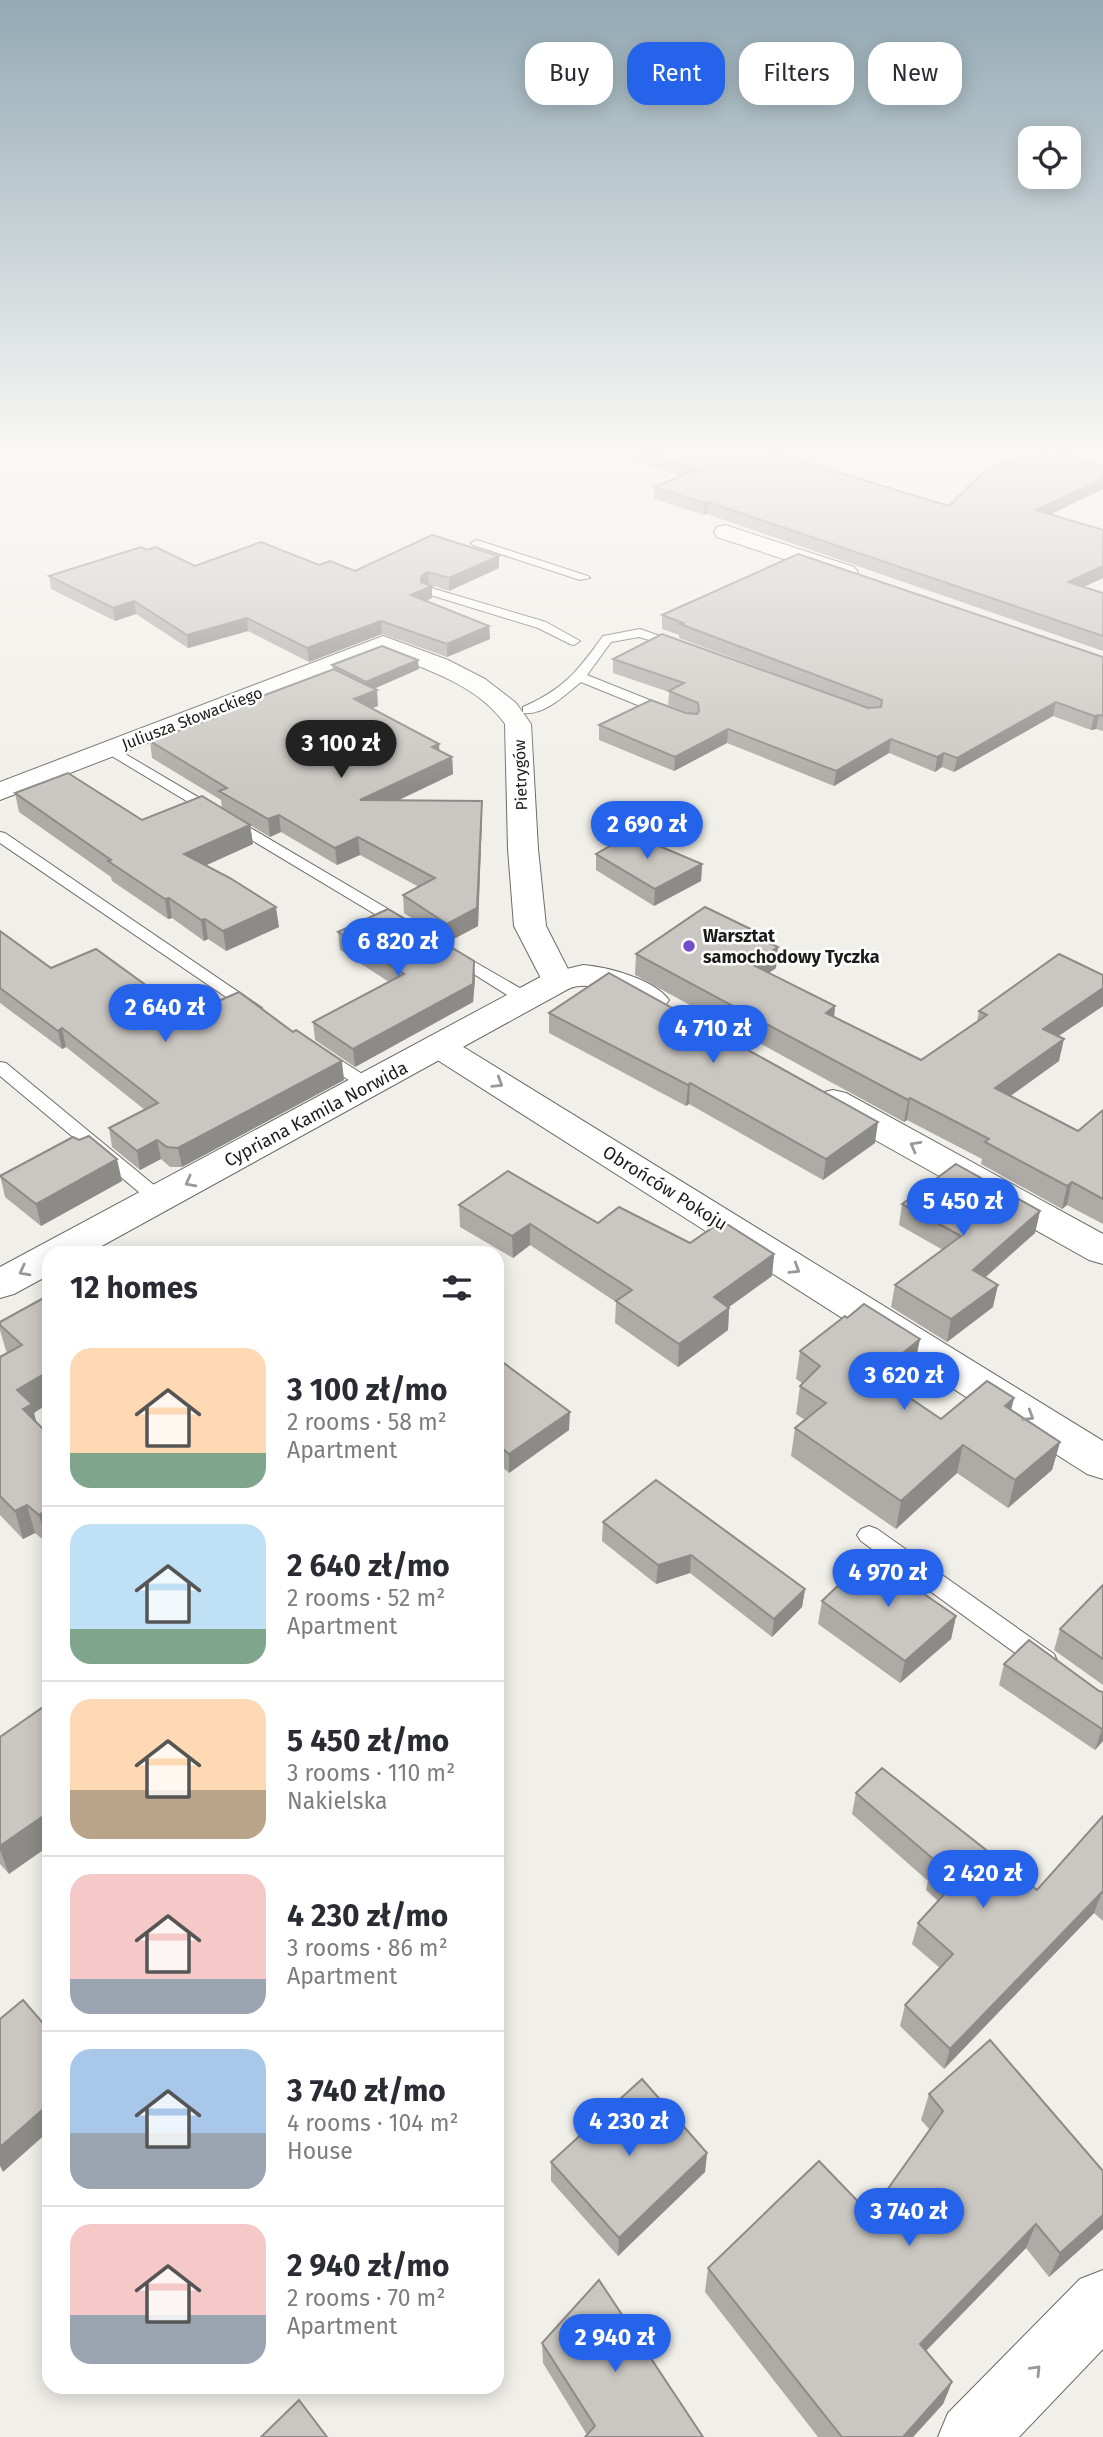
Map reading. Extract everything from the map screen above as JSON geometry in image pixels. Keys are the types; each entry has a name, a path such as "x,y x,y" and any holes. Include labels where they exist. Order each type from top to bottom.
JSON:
{"street":[{"path":"822,565 868,580"},
{"name":"Juliusza Słowackiego","path":"0,792 383,643"},
{"name":"Pietrygów","path":"383,643 456,672 508,707 518,724 523,849 530,926 566,978"},
{"path":"566,978 603,976 676,1014"},
{"name":"Cypriana Kamila Norwida","path":"71,1246 566,978"},
{"name":"Obrońców Pokoju","path":"440,1047 1103,1462"},
{"path":"810,1088 1103,1251"},
{"path":"0,1284 42,1262"},
{"path":"991,2430 1103,2302"}],"lane":[{"path":"543,565 584,578"},
{"path":"428,591 542,625 575,641"},
{"path":"528,710 552,699 580,677 607,639 625,633 640,633 696,651"},
{"path":"580,677 679,717"},
{"path":"110,750 419,934"},
{"path":"0,836 265,1016"},
{"path":"442,948 526,999"},
{"path":"311,1047 369,1086"},
{"path":"0,1067 159,1199"},
{"path":"869,1535 1065,1675"}],"building":[{"path":"85,565 339,565 355,571 368,565 479,565 449,578 428,572 421,576 421,582 432,586 411,595 489,626 447,644 381,621 307,648 247,618 187,635 134,601 113,608 49,576"},
{"path":"774,565 830,565 1103,657 1103,716 1094,716 1056,702 957,758 944,753 937,757 891,739 836,771 728,729 675,757 599,725 651,700 686,713 697,714 698,703 669,691 684,683 613,659 662,634 868,708 881,707 882,700 662,615"},
{"path":"893,565 1103,565 1068,582 1103,593 1103,636"},
{"path":"382,646 418,660 366,682 332,665"},
{"path":"334,669 377,690 354,699 439,744 432,747 452,757 360,800 482,801 477,908 447,924 403,895 435,878 358,837 335,848 279,815 268,819 219,791 227,788 150,741"},
{"path":"68,773 142,820 202,796 250,825 184,854 230,878 276,907 223,931 169,898 165,899 15,793"},
{"path":"631,834 702,864 655,889 596,854"},
{"path":"705,907 761,934 757,937 778,947 751,964 835,1006 826,1013 921,1060 987,1015 979,1011 1059,954 1103,975 1103,988 1043,1029 1064,1039 995,1088 1078,1131 1103,1110 1103,1199 1072,1182 1067,1186 985,1142 989,1139 910,1098 908,1100 636,954"},
{"path":"388,909 474,961 473,984 353,1049 313,1022 404,974 338,932"},
{"path":"0,931 51,968 96,949 187,1015 239,992 293,1032 296,1030 342,1061 178,1148 167,1147 157,1140 137,1151 109,1128 158,1103 62,1028 58,1031 0,988"},
{"path":"609,973 878,1122 826,1159 690,1083 688,1085 549,1013"},
{"path":"89,1136 117,1159 36,1204 0,1176 73,1137 79,1140"},
{"path":"956,1164 1040,1211 973,1270 998,1285 951,1319 895,1285 961,1236 902,1204"},
{"path":"508,1171 598,1223 619,1207 690,1243 722,1221 774,1254 714,1297 729,1308 679,1344 616,1301 632,1290 530,1224 512,1236 459,1205"},
{"path":"42,1299 42,1375 17,1390 32,1404 23,1409 42,1428 42,1513 39,1515 27,1505 15,1511 0,1496 0,1357 22,1345 0,1322"},
{"path":"864,1304 920,1339 876,1375 941,1419 987,1381 1014,1398 1005,1406 1060,1442 1015,1480 963,1445 901,1501 795,1428 826,1403 800,1386 820,1366 800,1351"},
{"path":"504,1363 570,1412 509,1454 504,1450"},
{"path":"656,1480 805,1589 774,1619 691,1555 658,1565 603,1522"},
{"path":"869,1556 956,1616 905,1661 822,1601"},
{"path":"1103,1585 1103,1659 1060,1629"},
{"path":"1029,1640 1103,1692 1102,1729 1004,1664"},
{"path":"42,1708 42,1817 0,1846 0,1737"},
{"path":"882,1768 1037,1890 1103,1816 1103,1893 950,2049 905,2005 953,1954 918,1923 951,1887 932,1869 938,1863 856,1793"},
{"path":"23,2000 42,2022 42,2110 0,2147 0,2019"},
{"path":"990,2040 1103,2171 1103,2215 1060,2253 1036,2224 920,2344 952,2382 903,2437 842,2437 708,2268 819,2161 870,2214 943,2111 929,2094"},
{"path":"642,2079 707,2153 619,2238 551,2162"},
{"path":"599,2280 703,2437 585,2437 595,2426 542,2343"},
{"path":"299,2400 327,2437 261,2437"}],"place":[{"name":"Warsztat samochodowy Tyczka","path":"689,946"}]}
